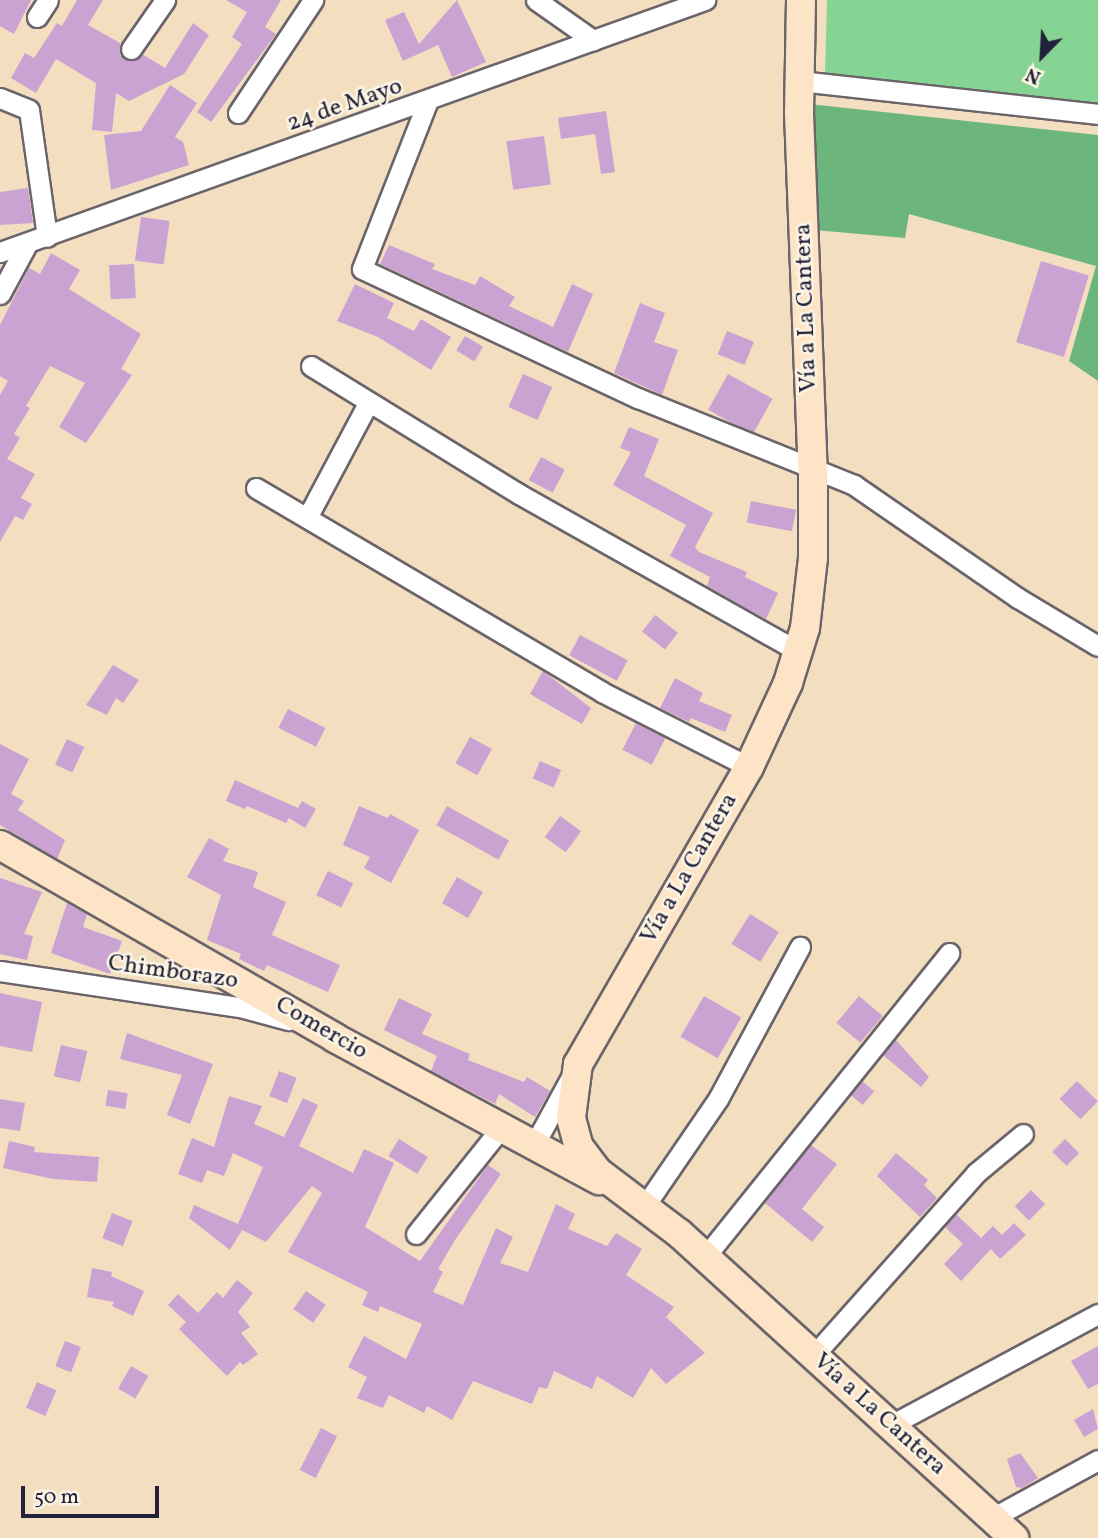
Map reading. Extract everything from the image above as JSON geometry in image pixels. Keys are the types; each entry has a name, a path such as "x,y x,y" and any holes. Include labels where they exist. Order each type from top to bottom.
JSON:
{"main road":[{"name":"Vía a La Cantera","path":"801,0 800,80 813,473 812,581 799,652 749,767 578,1064 570,1110 579,1147 598,1172 705,1257 1014,1538"},
{"name":"Comercio","path":"0,845 335,1038 644,1207"}],"street":[{"path":"37,17 48,0"},
{"path":"131,48 165,0"},
{"path":"238,113 313,0"},
{"path":"536,0 593,40"},
{"name":"24 de Mayo","path":"0,252 427,103 705,0"},
{"path":"800,80 1098,114"},
{"path":"0,97 29,110 47,237"},
{"path":"427,103 362,269 638,398 813,473 854,485 1018,598 1098,646"},
{"path":"0,294 27,244"},
{"path":"311,366 519,494 799,652"},
{"path":"308,516 368,403"},
{"path":"256,488 308,516 603,692 749,767"},
{"path":"644,1207 718,1099 800,947"},
{"path":"705,1257 949,953"},
{"path":"191,1002 211,990 214,966"},
{"name":"Chimborazo","path":"0,971 270,1014 335,1038"},
{"path":"534,1145 578,1064"},
{"path":"416,1234 500,1128"},
{"path":"814,1355 976,1173 1023,1134"},
{"path":"891,1425 1098,1314"},
{"path":"992,1518 1098,1460"}],"green space":[{"path":"827,0 1098,0 1098,105 825,74"},
{"path":"809,104 1098,135 1098,381 1069,361 1096,266 909,214 905,238 814,230"}],"building":[{"path":"0,0 31,0 14,34 0,26"},
{"path":"77,0 103,0 88,25 120,43 120,55 129,61 142,54 165,68 193,23 209,35 184,74 129,101 116,93 112,132 92,130 96,83 56,59 36,93 11,78 25,53 34,58 57,23 62,26"},
{"path":"226,0 281,0 265,27 276,34 211,122 197,112 242,44 232,37 247,12"},
{"path":"457,0 486,62 452,77 438,45 403,61 385,20 404,12 419,44"},
{"path":"170,85 197,103 175,137 183,142 189,165 111,190 104,135 141,131"},
{"path":"606,111 615,172 601,174 595,134 561,139 558,118"},
{"path":"544,136 551,185 513,190 506,141"},
{"path":"28,188 33,223 0,225 0,192"},
{"path":"141,217 170,221 164,265 135,261"},
{"path":"389,245 435,264 432,269 475,285 480,276 515,297 509,306 553,327 572,284 593,294 568,352 380,264"},
{"path":"51,253 80,270 69,289 141,334 121,369 132,375 86,443 59,427 85,383 50,366 26,406 30,408 14,434 20,438 7,459 35,474 21,498 32,504 23,520 15,516 0,542 0,395 8,381 0,376 0,325 29,268 40,274"},
{"path":"1041,261 1089,276 1064,357 1016,342"},
{"path":"134,264 136,298 111,299 109,265"},
{"path":"355,284 394,303 387,318 414,331 421,319 451,337 431,370 378,337 337,321"},
{"path":"640,303 665,313 654,342 678,350 662,395 614,373"},
{"path":"727,331 754,342 745,365 718,354"},
{"path":"465,336 483,347 474,361 456,351"},
{"path":"523,374 552,387 538,420 508,407"},
{"path":"728,374 773,399 753,435 708,410"},
{"path":"629,427 659,439 644,476 713,513 695,547 699,552 747,572 745,577 778,593 766,619 707,586 710,577 670,556 686,525 613,485 631,452 620,448"},
{"path":"541,457 565,470 553,493 529,480"},
{"path":"751,501 796,510 792,531 747,523"},
{"path":"655,615 678,633 665,649 642,632"},
{"path":"580,635 628,660 617,681 569,655"},
{"path":"113,665 139,680 123,703 116,698 107,715 86,705"},
{"path":"543,671 591,708 582,724 530,694"},
{"path":"675,678 703,693 699,701 732,715 725,732 691,718 689,722 660,708"},
{"path":"288,709 325,728 316,747 278,728"},
{"path":"636,723 665,738 652,765 622,750"},
{"path":"470,737 492,749 477,775 455,763"},
{"path":"67,739 84,747 72,772 55,764"},
{"path":"0,744 29,759 11,794 24,801 18,810 65,840 57,859 0,825"},
{"path":"540,761 561,770 554,787 533,778"},
{"path":"235,780 298,808 302,801 316,809 305,828 289,818 286,823 247,806 245,809 226,801"},
{"path":"359,806 388,818 390,814 419,830 391,883 364,868 370,857 343,845"},
{"path":"447,806 509,840 498,860 436,825"},
{"path":"560,816 581,831 566,852 545,837"},
{"path":"209,838 229,849 223,861 258,872 253,887 286,902 272,935 340,965 328,992 267,965 264,971 239,959 241,954 207,940 221,895 187,877"},
{"path":"328,871 353,883 341,908 316,895"},
{"path":"457,877 483,892 468,918 442,903"},
{"path":"0,878 42,892 24,934 33,936 27,960 0,954"},
{"path":"67,903 87,914 83,927 122,941 110,974 51,953"},
{"path":"750,914 779,932 760,962 731,944"},
{"path":"0,993 42,1002 32,1052 0,1046"},
{"path":"704,996 741,1018 718,1058 681,1037"},
{"path":"859,996 883,1016 860,1043 837,1023"},
{"path":"399,998 432,1014 422,1034 470,1054 468,1060 524,1082 527,1077 550,1091 535,1117 499,1094 495,1104 431,1071 437,1056 384,1030"},
{"path":"127,1033 213,1064 190,1124 167,1115 182,1075 120,1059"},
{"path":"895,1039 929,1077 921,1087 883,1055"},
{"path":"61,1045 87,1051 80,1082 54,1076"},
{"path":"279,1071 297,1078 287,1103 269,1096"},
{"path":"862,1081 874,1091 863,1105 850,1095"},
{"path":"1077,1081 1098,1101 1080,1119 1060,1099"},
{"path":"108,1090 128,1093 125,1109 105,1106"},
{"path":"229,1096 262,1106 254,1124 284,1137 303,1098 318,1105 299,1146 353,1173 364,1149 394,1163 365,1227 420,1261 488,1165 501,1174 438,1269 443,1272 433,1292 463,1305 496,1228 513,1237 500,1263 528,1272 556,1204 575,1214 568,1229 607,1246 616,1233 642,1249 626,1275 674,1307 666,1317 705,1353 666,1384 651,1368 633,1398 597,1376 592,1389 554,1371 547,1389 539,1387 532,1404 473,1381 452,1420 427,1406 424,1413 389,1395 383,1408 357,1398 367,1377 348,1367 364,1336 406,1359 422,1324 380,1306 378,1312 362,1305 368,1292 288,1252 322,1193 312,1186 266,1242 242,1230 230,1250 189,1218 194,1205 238,1224 263,1167 233,1153 224,1176 207,1170 202,1183 178,1174 192,1138 214,1147"},
{"path":"0,1099 25,1103 20,1131 0,1128"},
{"path":"399,1139 428,1157 417,1174 388,1156"},
{"path":"1065,1139 1079,1153 1066,1166 1052,1152"},
{"path":"9,1141 35,1147 34,1152 99,1157 97,1182 53,1179 3,1168"},
{"path":"811,1145 837,1164 802,1209 824,1227 812,1242 765,1203"},
{"path":"896,1153 928,1180 924,1185 937,1198 920,1217 877,1176"},
{"path":"1031,1190 1045,1204 1029,1220 1015,1206"},
{"path":"112,1213 133,1221 123,1246 102,1238"},
{"path":"956,1214 981,1238 993,1226 1002,1235 1014,1223 1026,1235 1000,1259 991,1249 961,1281 944,1264 963,1244 945,1227"},
{"path":"92,1268 112,1272 111,1276 144,1291 133,1316 112,1306 114,1302 87,1297"},
{"path":"237,1280 253,1293 238,1312 250,1327 241,1333 258,1354 243,1365 240,1362 227,1376 179,1329 186,1322 168,1305 178,1294 198,1313 217,1292 223,1298"},
{"path":"306,1291 326,1305 313,1323 293,1309"},
{"path":"65,1341 81,1347 71,1372 55,1366"},
{"path":"1098,1346 1098,1384 1088,1389 1071,1361"},
{"path":"131,1366 148,1376 135,1399 118,1389"},
{"path":"37,1382 56,1390 45,1416 26,1408"},
{"path":"1093,1409 1098,1429 1084,1437 1074,1420"},
{"path":"321,1428 337,1436 316,1478 300,1470"},
{"path":"1020,1453 1038,1478 1022,1488 1016,1487 1007,1459"}]}
